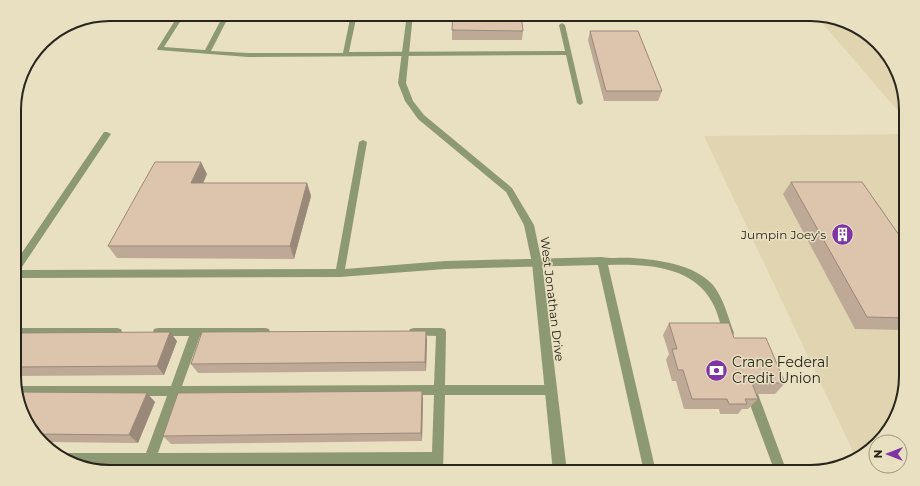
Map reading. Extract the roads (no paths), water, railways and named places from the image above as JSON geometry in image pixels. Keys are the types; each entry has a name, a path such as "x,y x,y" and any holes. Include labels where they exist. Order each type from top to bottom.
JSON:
{"street":[{"name":"West Jonathan Drive","path":"409,21 402,82 409,101 421,117 509,190 529,225 537,263 559,465"}],"lane":[{"path":"178,21 160,49 208,51 248,55 569,53"},
{"path":"208,51 223,21"},
{"path":"346,54 353,21"},
{"path":"562,25 580,103"},
{"path":"21,261 107,134"},
{"path":"340,273 363,142"},
{"path":"602,261 648,465"},
{"path":"21,274 340,273 445,265 602,261 654,263 677,269 700,279 716,298 732,342"},
{"path":"21,332 125,332"},
{"path":"149,332 275,332"},
{"path":"148,465 196,332"},
{"path":"401,332 441,332 438,465"},
{"path":"22,390 550,390"},
{"path":"752,394 778,465"},
{"path":"78,459 438,458"}],"place":[{"name":"Jumpin Joey's","path":"842,235"},
{"name":"Crane Federal Credit Union","path":"717,370"}]}
